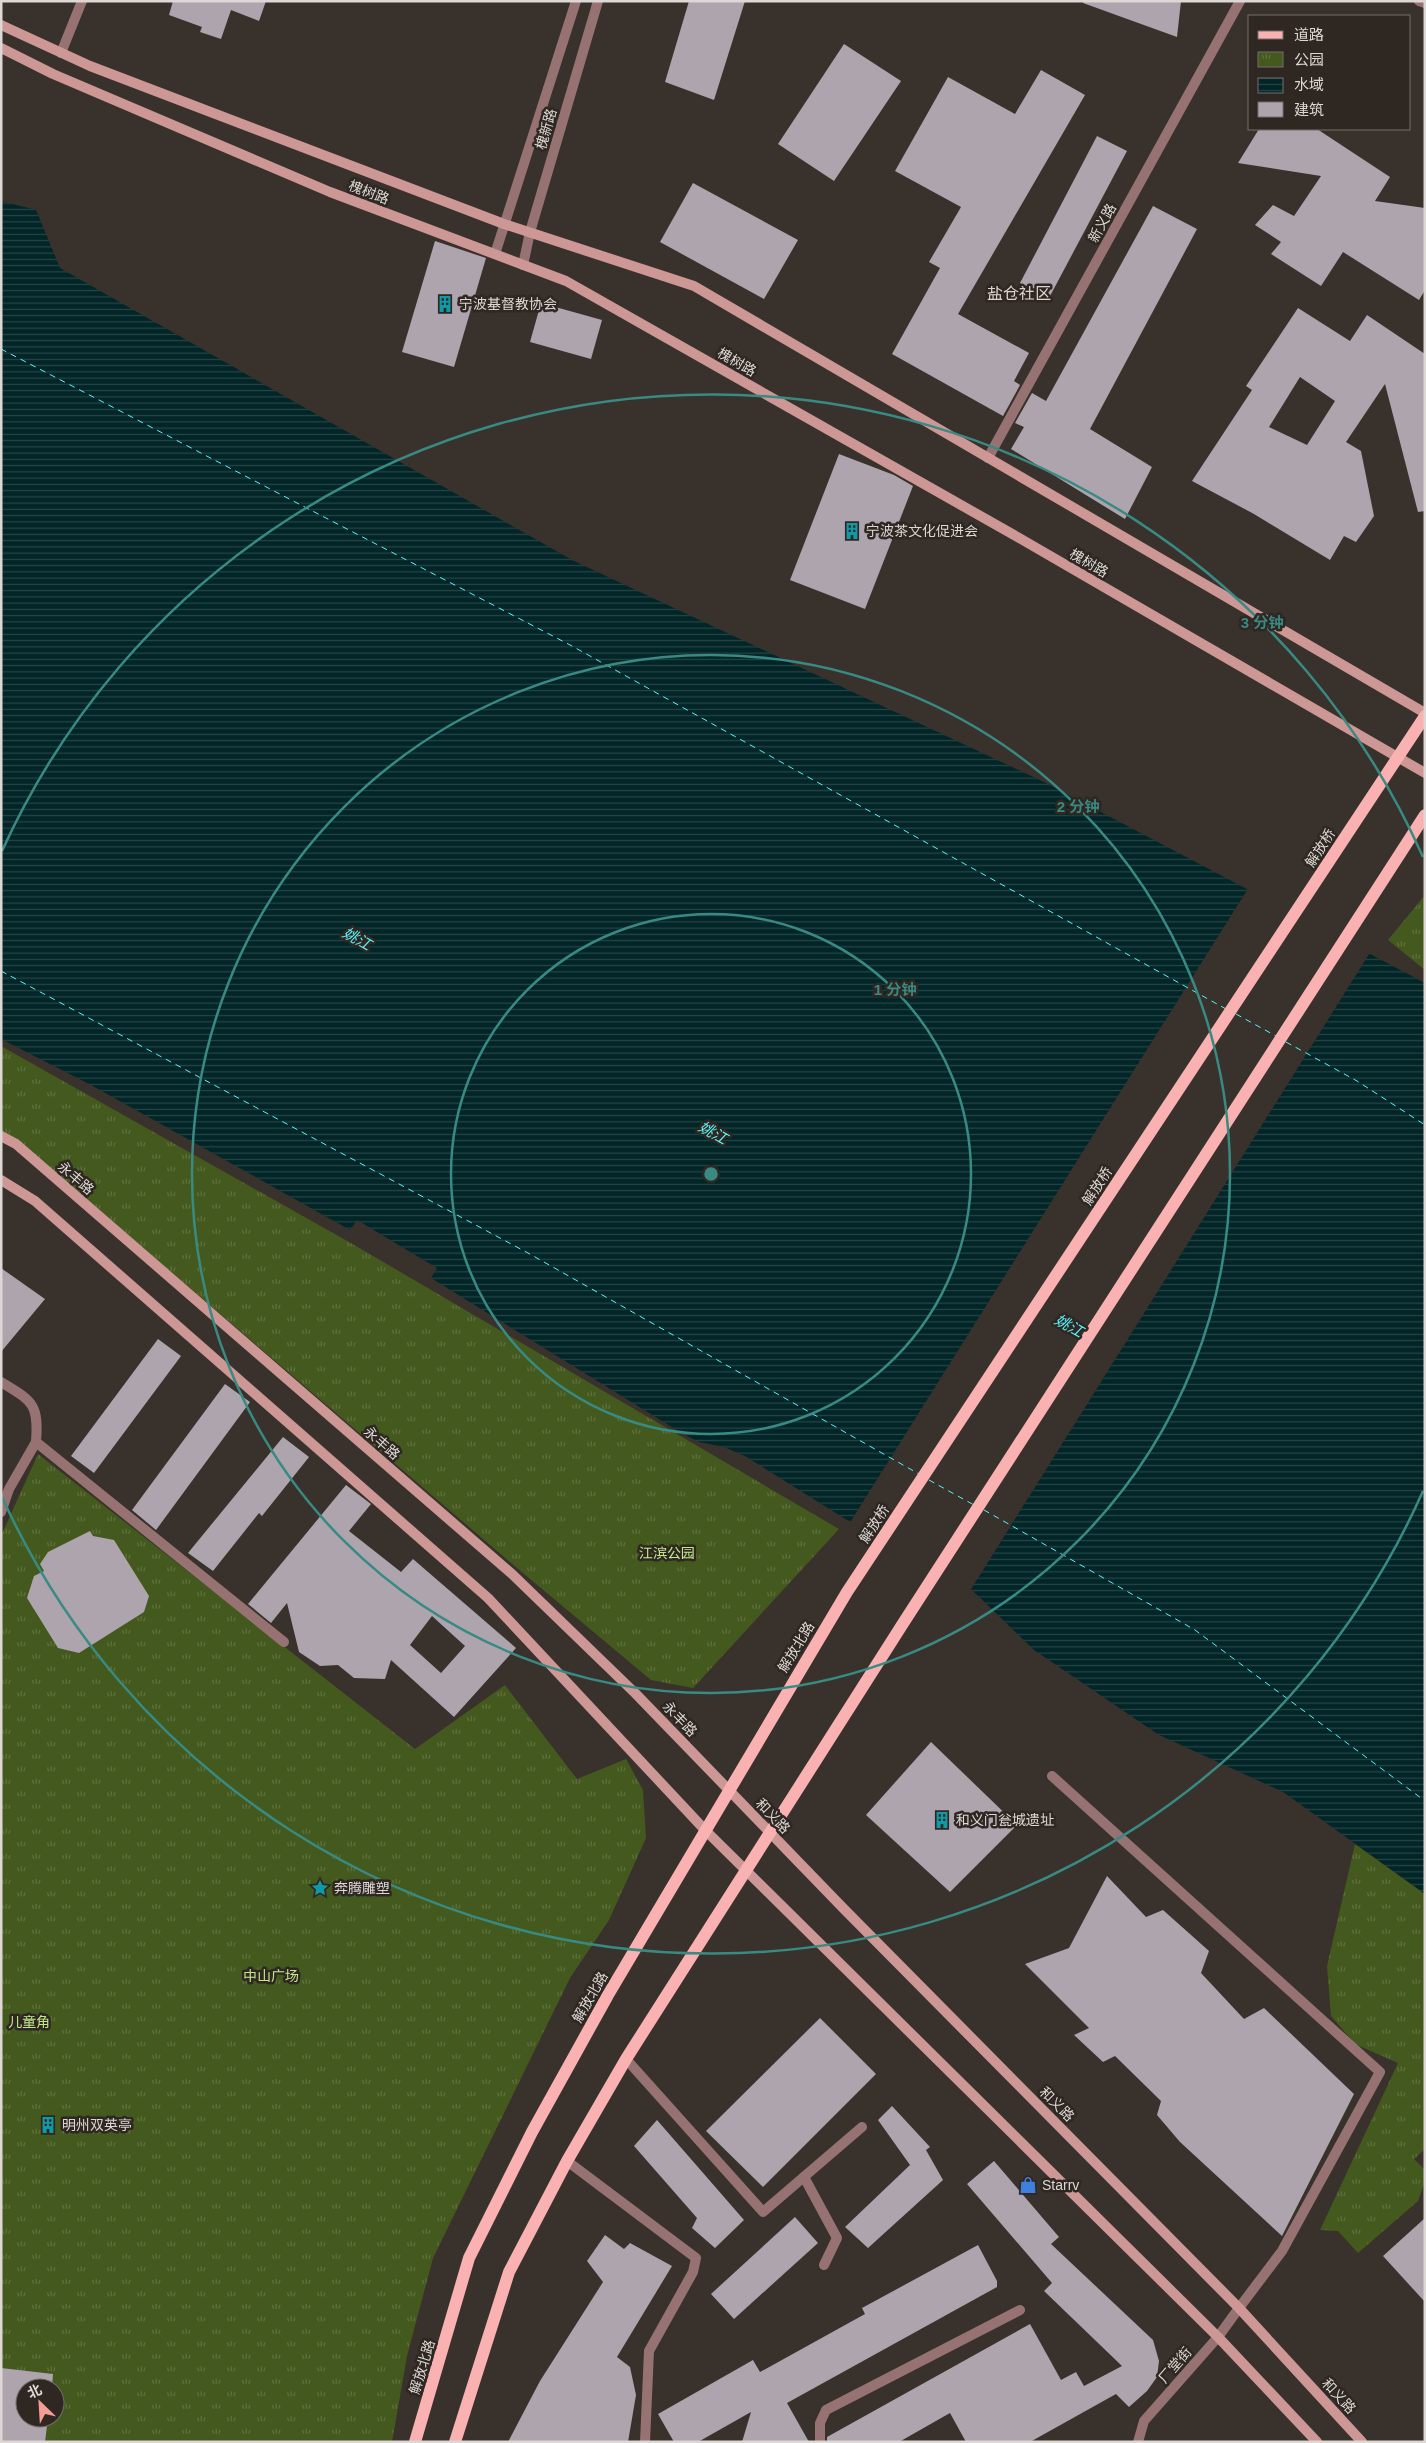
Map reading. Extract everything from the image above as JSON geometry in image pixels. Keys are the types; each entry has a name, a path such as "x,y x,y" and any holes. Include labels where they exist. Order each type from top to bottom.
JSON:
{"main road":[{"name":"槐树路","path":"1,25 90,66 504,224 694,286 1425,715"},
{"name":"槐树路","path":"1,48 53,74 322,188 566,281 1021,539 1425,773"},
{"name":"解放桥","path":"846,1592 1425,715"},
{"path":"455,2442 509,2272 567,2161 626,2059 902,1625 1421,820"},
{"name":"永丰路","path":"1,1136 16,1144 512,1574 635,1693 728,1789"},
{"path":"1,1180 35,1201 488,1598 705,1830 1218,2337 1317,2442"},
{"name":"解放北路","path":"415,2442 469,2258 532,2132 728,1789 846,1592"},
{"name":"和义路","path":"728,1789 1239,2308 1362,2442"}],"street":[{"path":"61,53 82,1"},
{"name":"槐新路","path":"495,254 576,1"},
{"name":"槐新路","path":"523,265 530,232 598,1"},
{"name":"新义路","path":"988,458 1240,1"},
{"path":"1419,1 1425,3"},
{"path":"1,1382 29,1399 38,1420 36,1442 5,1488 1,1512"},
{"path":"36,1442 284,1642"},
{"name":"厂堂街","path":"1052,1776 1380,2072 1282,2251 1218,2337 1144,2421 1138,2442"},
{"path":"626,2059 764,2212 862,2127"},
{"path":"567,2161 696,2258 693,2272 649,2352 645,2442"},
{"path":"804,2177 837,2238 824,2266"},
{"path":"820,2442 820,2423 826,2410 1020,2310"}],"green space":[{"path":"1425,895 1425,970 1388,940"},
{"name":"江滨公园","path":"1,1046 356,1246 839,1529 693,1688 651,1680 517,1568 45,1164 1,1138"},
{"name":"中山广场","path":"38,1454 415,1749 505,1685 577,1779 626,1759 643,1790 646,1838 609,1920 570,1978 433,2258 407,2356 392,2442 1,2442 1,1536"},
{"path":"1355,1844 1425,1894 1425,2149 1414,2159 1425,2170 1425,2181 1418,2201 1358,2253 1338,2231 1320,2230 1398,2063 1355,2044 1331,2016 1327,1966"}],"water":[{"name":"姚江","path":"1,201 36,210 60,268 572,560 1044,782 1425,983 1425,1894 1283,1792 1159,1735 1034,1650 944,1563 847,1520 745,1456 724,1447 699,1442 683,1434 431,1278 437,1268 357,1220 350,1230 91,1085 1,1039"}],"pier":[{"path":"1249,887 1371,951 970,1591 943,1565 849,1524"}],"building":[{"path":"173,1 266,1 259,21 231,10 221,39 200,32 202,27 169,15"},
{"path":"689,1 745,1 714,100 665,82"},
{"path":"1084,1 1181,1 1177,37 1083,3"},
{"path":"844,44 901,81 834,181 778,144"},
{"path":"1041,70 1085,95 958,314 1029,353 1014,381 1020,385 1003,416 892,354 940,268 929,262 961,207 895,171 948,77 1015,114"},
{"path":"1258,130 1319,130 1390,177 1375,201 1425,208 1425,290 1419,300 1343,252 1321,286 1271,254 1281,242 1255,225 1273,205 1294,216 1321,176 1238,163"},
{"path":"1097,136 1127,151 1049,298 1020,283"},
{"path":"693,183 798,240 764,299 660,242"},
{"path":"1153,206 1197,229 1090,429 1152,467 1125,519 1011,449 1024,427 1015,423 1032,393 1046,401"},
{"name":"宁波基督教协会","path":"435,241 486,258 454,367 402,352"},
{"name":"宁波基督教协会","path":"541,303 602,320 591,359 530,342"},
{"path":"1298,308 1350,341 1367,315 1425,354 1425,511 1418,512 1385,384 1346,442 1361,451 1374,516 1356,542 1344,536 1330,560 1254,514 1192,481 1252,390 1246,386","holes":["1300,377 1335,401 1307,445 1269,427"]},
{"name":"宁波茶文化促进会","path":"839,454 894,475 913,486 865,609 790,580"},
{"path":"1,1268 45,1299 1,1352"},
{"path":"158,1339 181,1356 94,1473 71,1456"},
{"path":"225,1384 250,1402 156,1530 132,1510"},
{"path":"283,1437 309,1457 262,1516 259,1513 213,1571 188,1553"},
{"path":"346,1485 371,1504 349,1531 401,1572 413,1559 516,1648 454,1717 391,1660 385,1679 354,1678 338,1665 320,1666 299,1652 287,1603 271,1623 248,1604","holes":["432,1616 465,1646 441,1673 410,1645"]},
{"path":"90,1531 93,1536 114,1540 149,1596 144,1612 79,1653 58,1648 27,1598 34,1576 44,1571 40,1564 48,1552"},
{"name":"和义门瓮城遗址","path":"931,1742 1017,1825 950,1892 866,1815"},
{"path":"1107,1876 1146,1917 1163,1910 1209,1951 1201,1973 1244,2019 1264,2008 1354,2094 1282,2236 1180,2142 1157,2115 1161,2101 1115,2056 1103,2062 1074,2035 1089,2028 1025,1964 1069,1948"},
{"path":"820,2018 876,2074 763,2187 706,2131"},
{"path":"892,2106 930,2147 926,2150 943,2180 868,2248 845,2227 910,2165 878,2120"},
{"path":"657,2120 744,2220 715,2248 692,2228 697,2218 634,2146"},
{"path":"994,2161 1059,2237 1051,2244 1153,2340 1159,2361 1157,2377 1147,2391 1129,2407 1116,2394 1030,2442 966,2442 950,2413 899,2442 827,2442 827,2437 1030,2324 1061,2380 1076,2372 1084,2386 1122,2366 1044,2291 1052,2283 967,2184"},
{"path":"795,2217 818,2243 734,2319 711,2294"},
{"path":"1425,2218 1425,2302 1383,2256"},
{"path":"605,2235 624,2249 630,2243 672,2266 617,2357 630,2367 636,2395 628,2442 508,2442 540,2381 603,2282 587,2261"},
{"path":"978,2245 997,2281 997,2287 787,2403 809,2442 742,2442 751,2412 698,2442 674,2442 658,2414 753,2360 760,2372 865,2314 862,2308"},
{"path":"1,2368 53,2374 53,2378 15,2378 15,2428 47,2428 45,2442 1,2442"}],"ferry route":[{"path":"1,349 572,646 1226,1009"},
{"path":"1,971 528,1253 919,1474"},
{"path":"1236,1014 1276,1036"},
{"path":"1286,1042 1357,1081 1425,1125"},
{"path":"929,1480 974,1505"},
{"path":"984,1510 1195,1630 1425,1801"}],"place":[{"name":"宁波基督教协会","path":"445,304"},
{"name":"宁波茶文化促进会","path":"852,531"},
{"name":"和义门瓮城遗址","path":"942,1820"},
{"name":"奔腾雕塑","path":"320,1888"},
{"name":"明州双英亭","path":"48,2125"},
{"name":"Starrv","path":"1028,2185"}],"district":[{"name":"盐仓社区","path":"1019,293"}],"park label":[{"name":"儿童角","path":"29,2022"}]}
